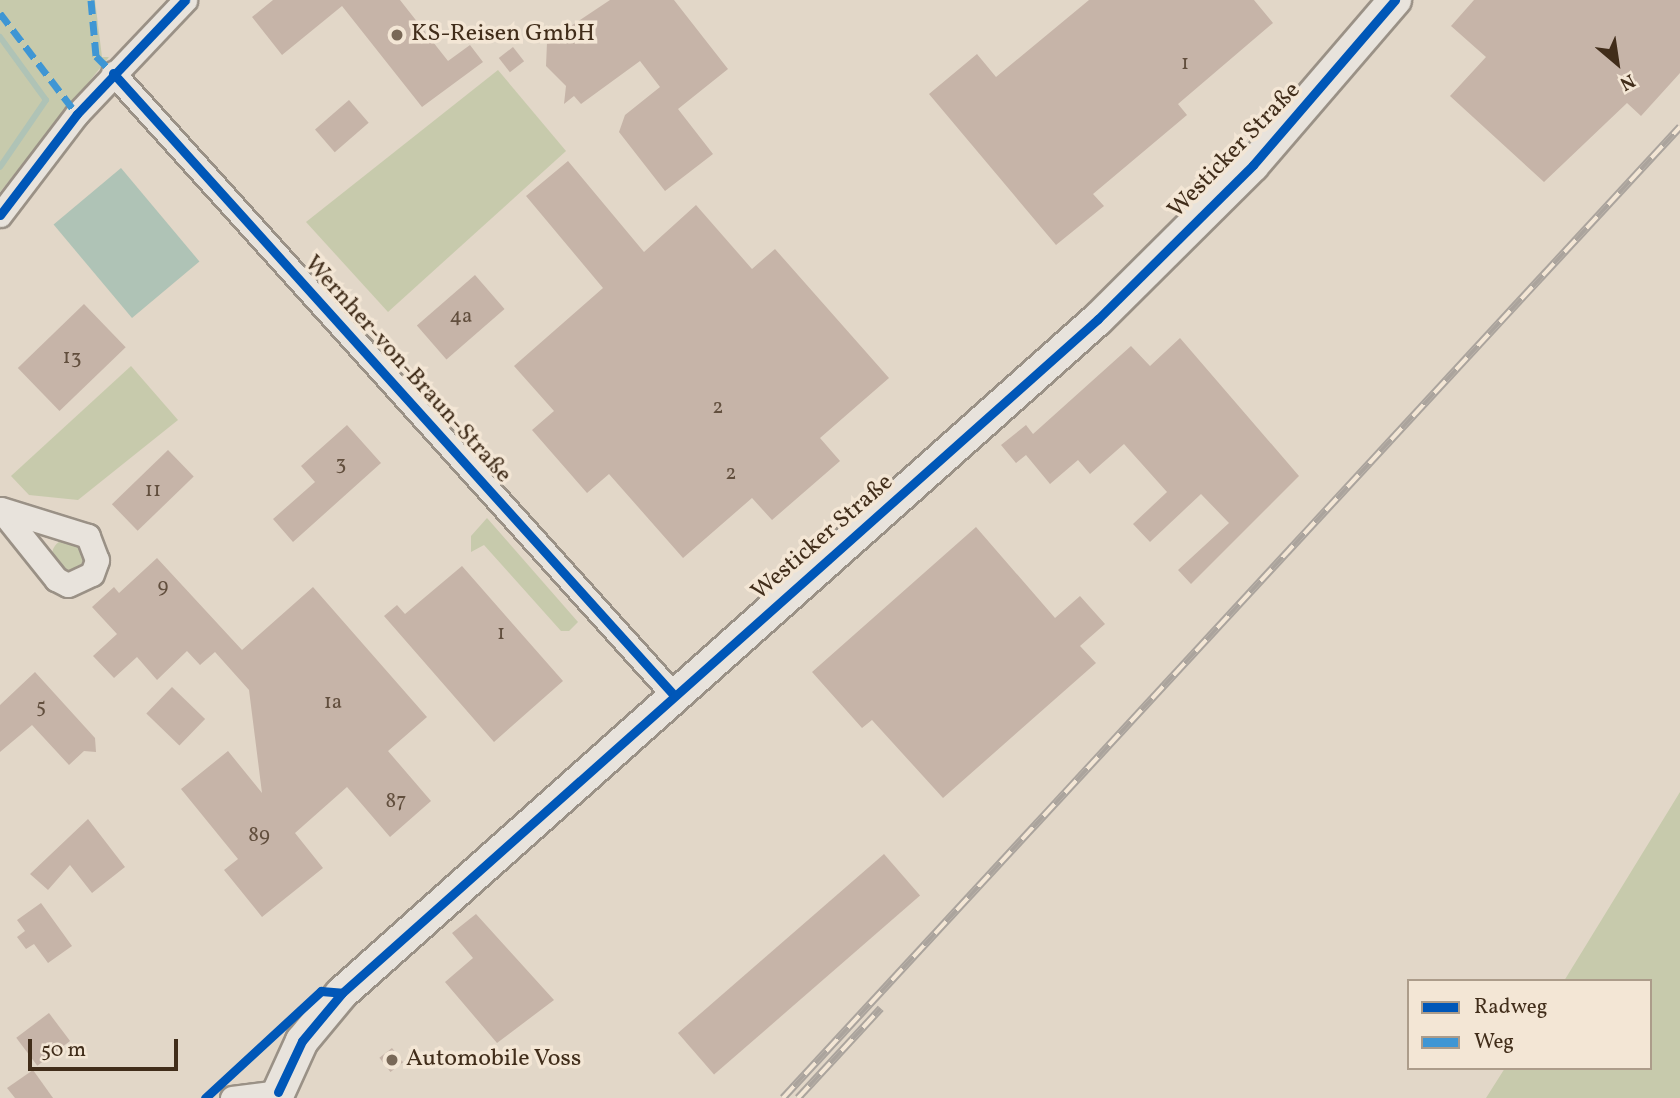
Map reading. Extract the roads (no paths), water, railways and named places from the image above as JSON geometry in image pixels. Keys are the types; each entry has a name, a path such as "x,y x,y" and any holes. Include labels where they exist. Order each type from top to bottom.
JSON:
{"main road":[{"name":"Westicker Straße","path":"277,1095 302,1041 342,993 672,693 1098,318 1253,165 1395,0"}],"street":[{"path":"0,215 113,73 185,0"},
{"name":"Wernher-von-Braun-Straße","path":"113,73 672,693"},
{"path":"232,1098 277,1095"}],"waterway":[{"path":"0,37 46,100 0,167"}],"railway":[{"path":"783,1098 1680,127"},
{"path":"798,1098 881,1008"}],"place":[{"name":"KS-Reisen GmbH","path":"397,35"},
{"name":"Automobile Voss","path":"392,1060"}]}
